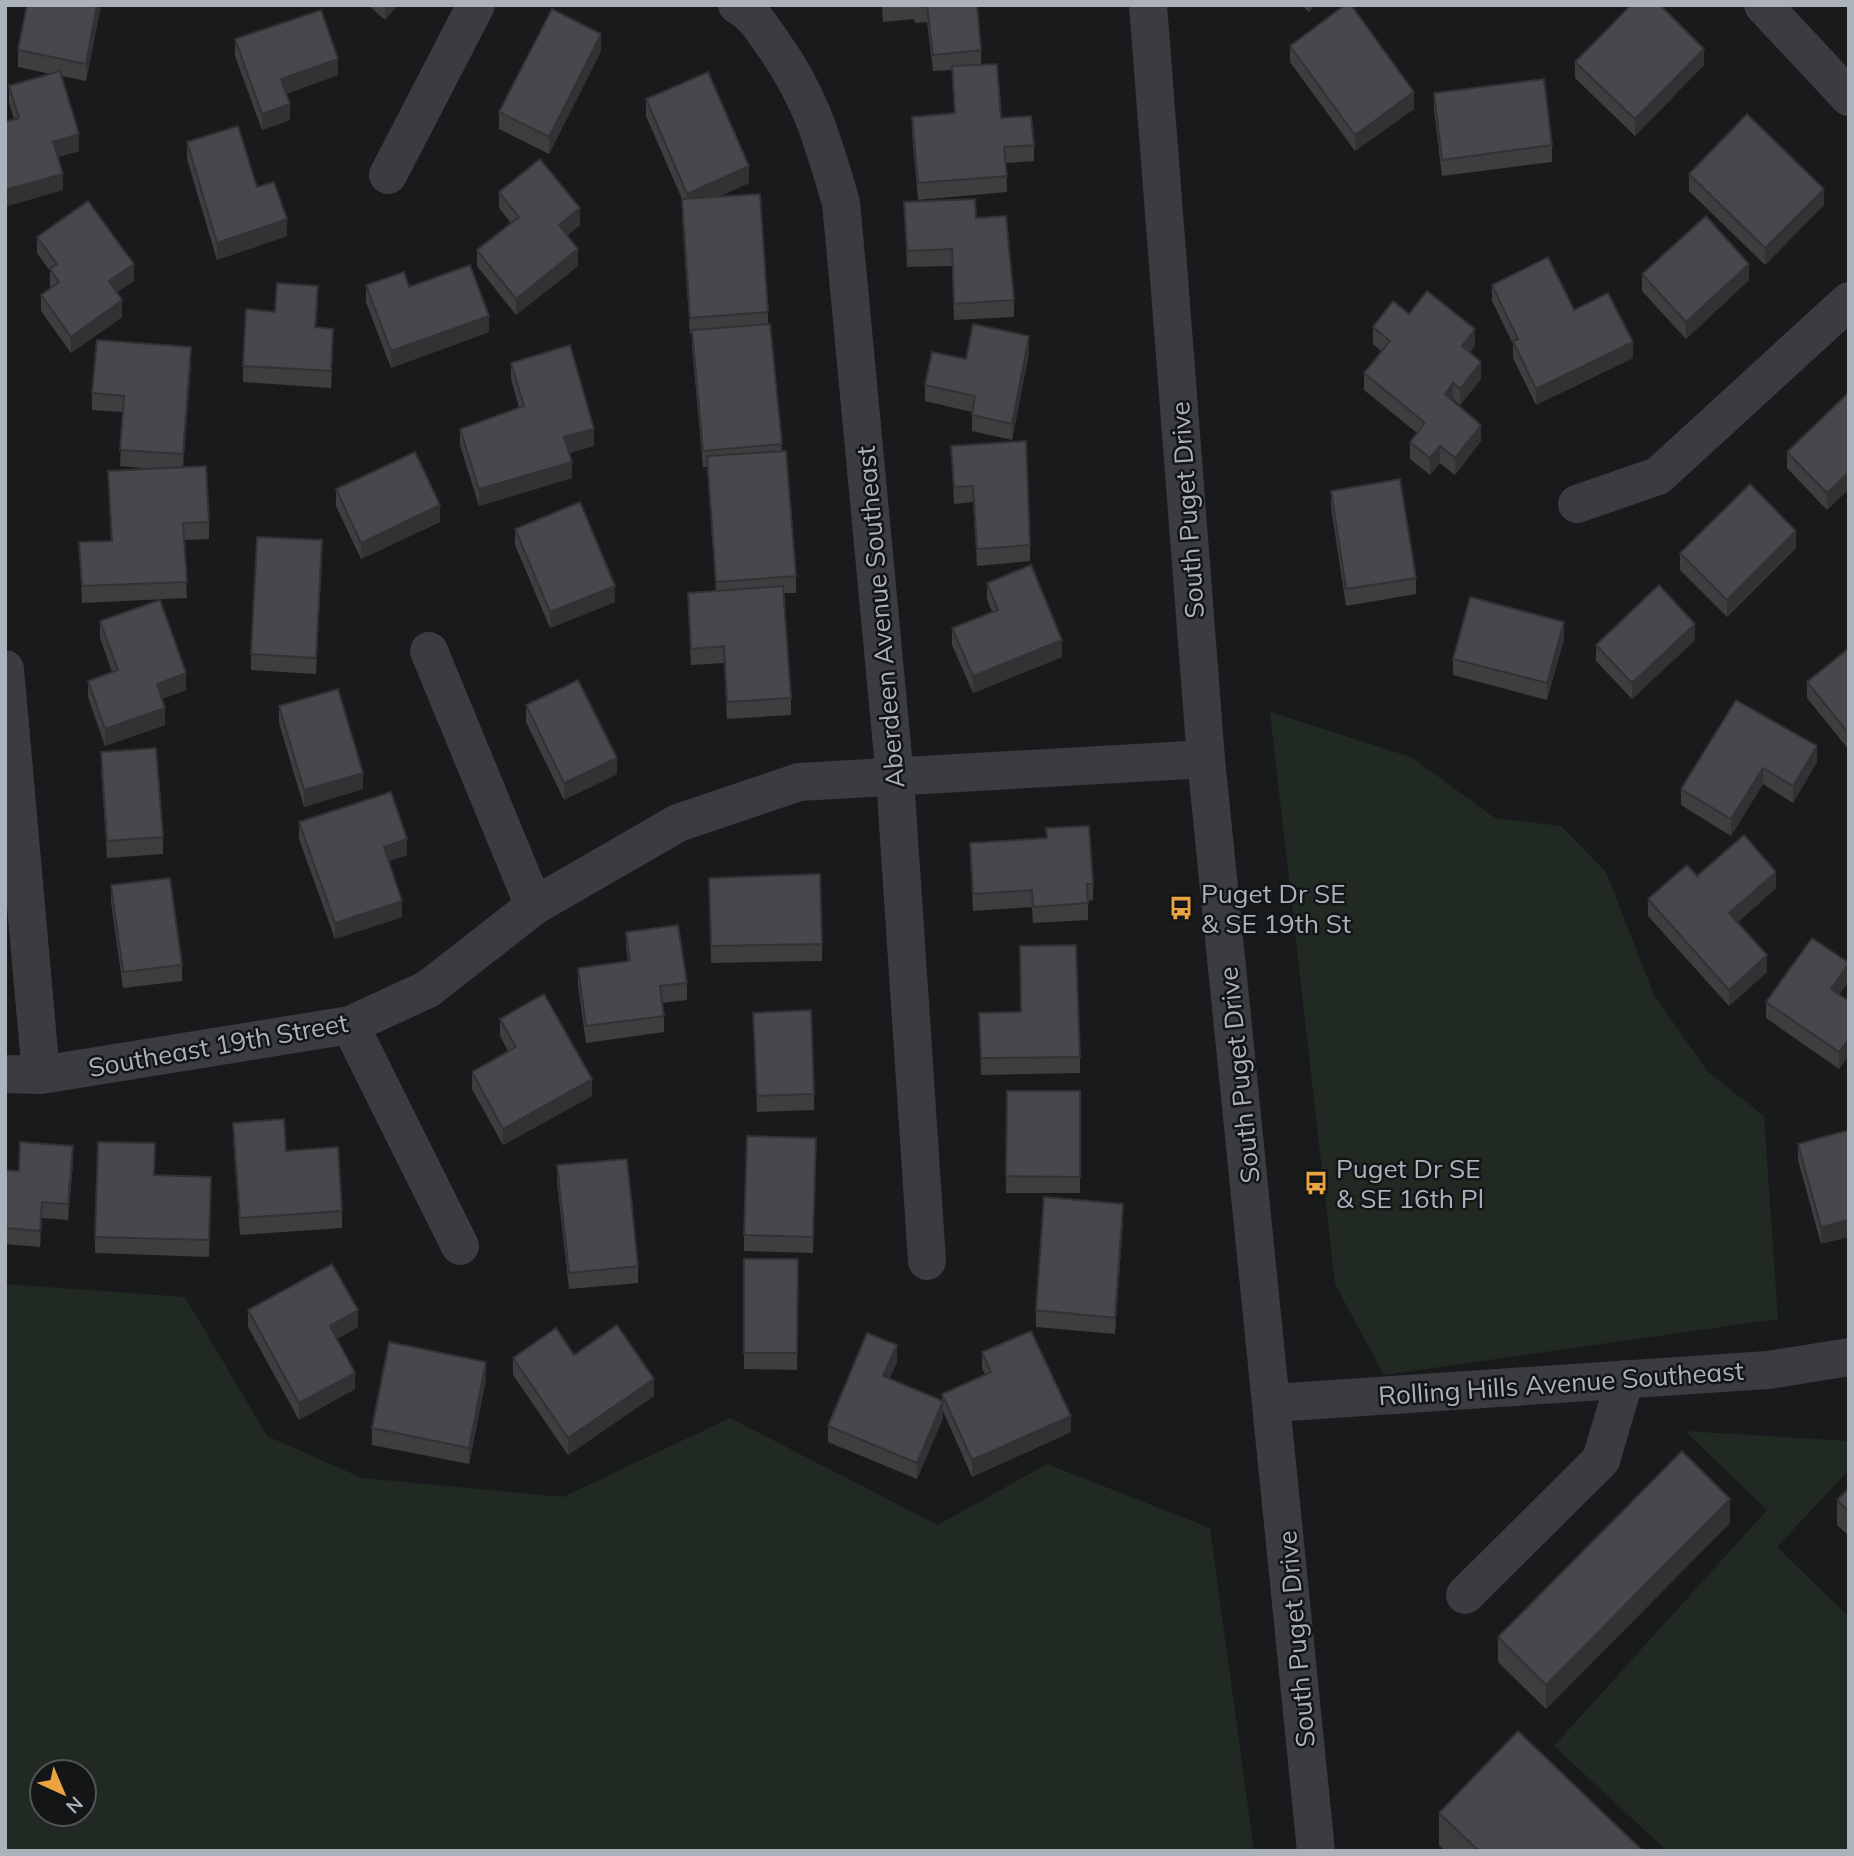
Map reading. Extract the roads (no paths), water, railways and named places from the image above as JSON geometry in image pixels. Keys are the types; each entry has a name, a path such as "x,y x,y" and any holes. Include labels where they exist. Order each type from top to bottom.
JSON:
{"street":[{"path":"388,175 476,5"},
{"name":"South Puget Drive","path":"1148,5 1206,759 1273,1403 1316,1851"},
{"path":"1763,5 1849,97"},
{"name":"Aberdeen Avenue Southeast","path":"747,8 795,75 818,123 841,204 895,778 927,1261"},
{"path":"1577,504 1658,476 1849,301"},
{"path":"429,652 534,906"},
{"path":"5,669 23,1074"},
{"name":"Southeast 19th Street","path":"23,1074 350,1025 428,989 534,906 678,824 799,782 1206,759"},
{"path":"350,1025 460,1246"},
{"name":"Rolling Hills Avenue Southeast","path":"1273,1403 1768,1370 1849,1357"},
{"path":"1465,1595 1601,1460 1625,1379"}],"place":[{"name":"Puget Dr SE & SE 19th St","path":"1181,908"},
{"name":"Puget Dr SE & SE 16th Pl","path":"1316,1183"}]}
